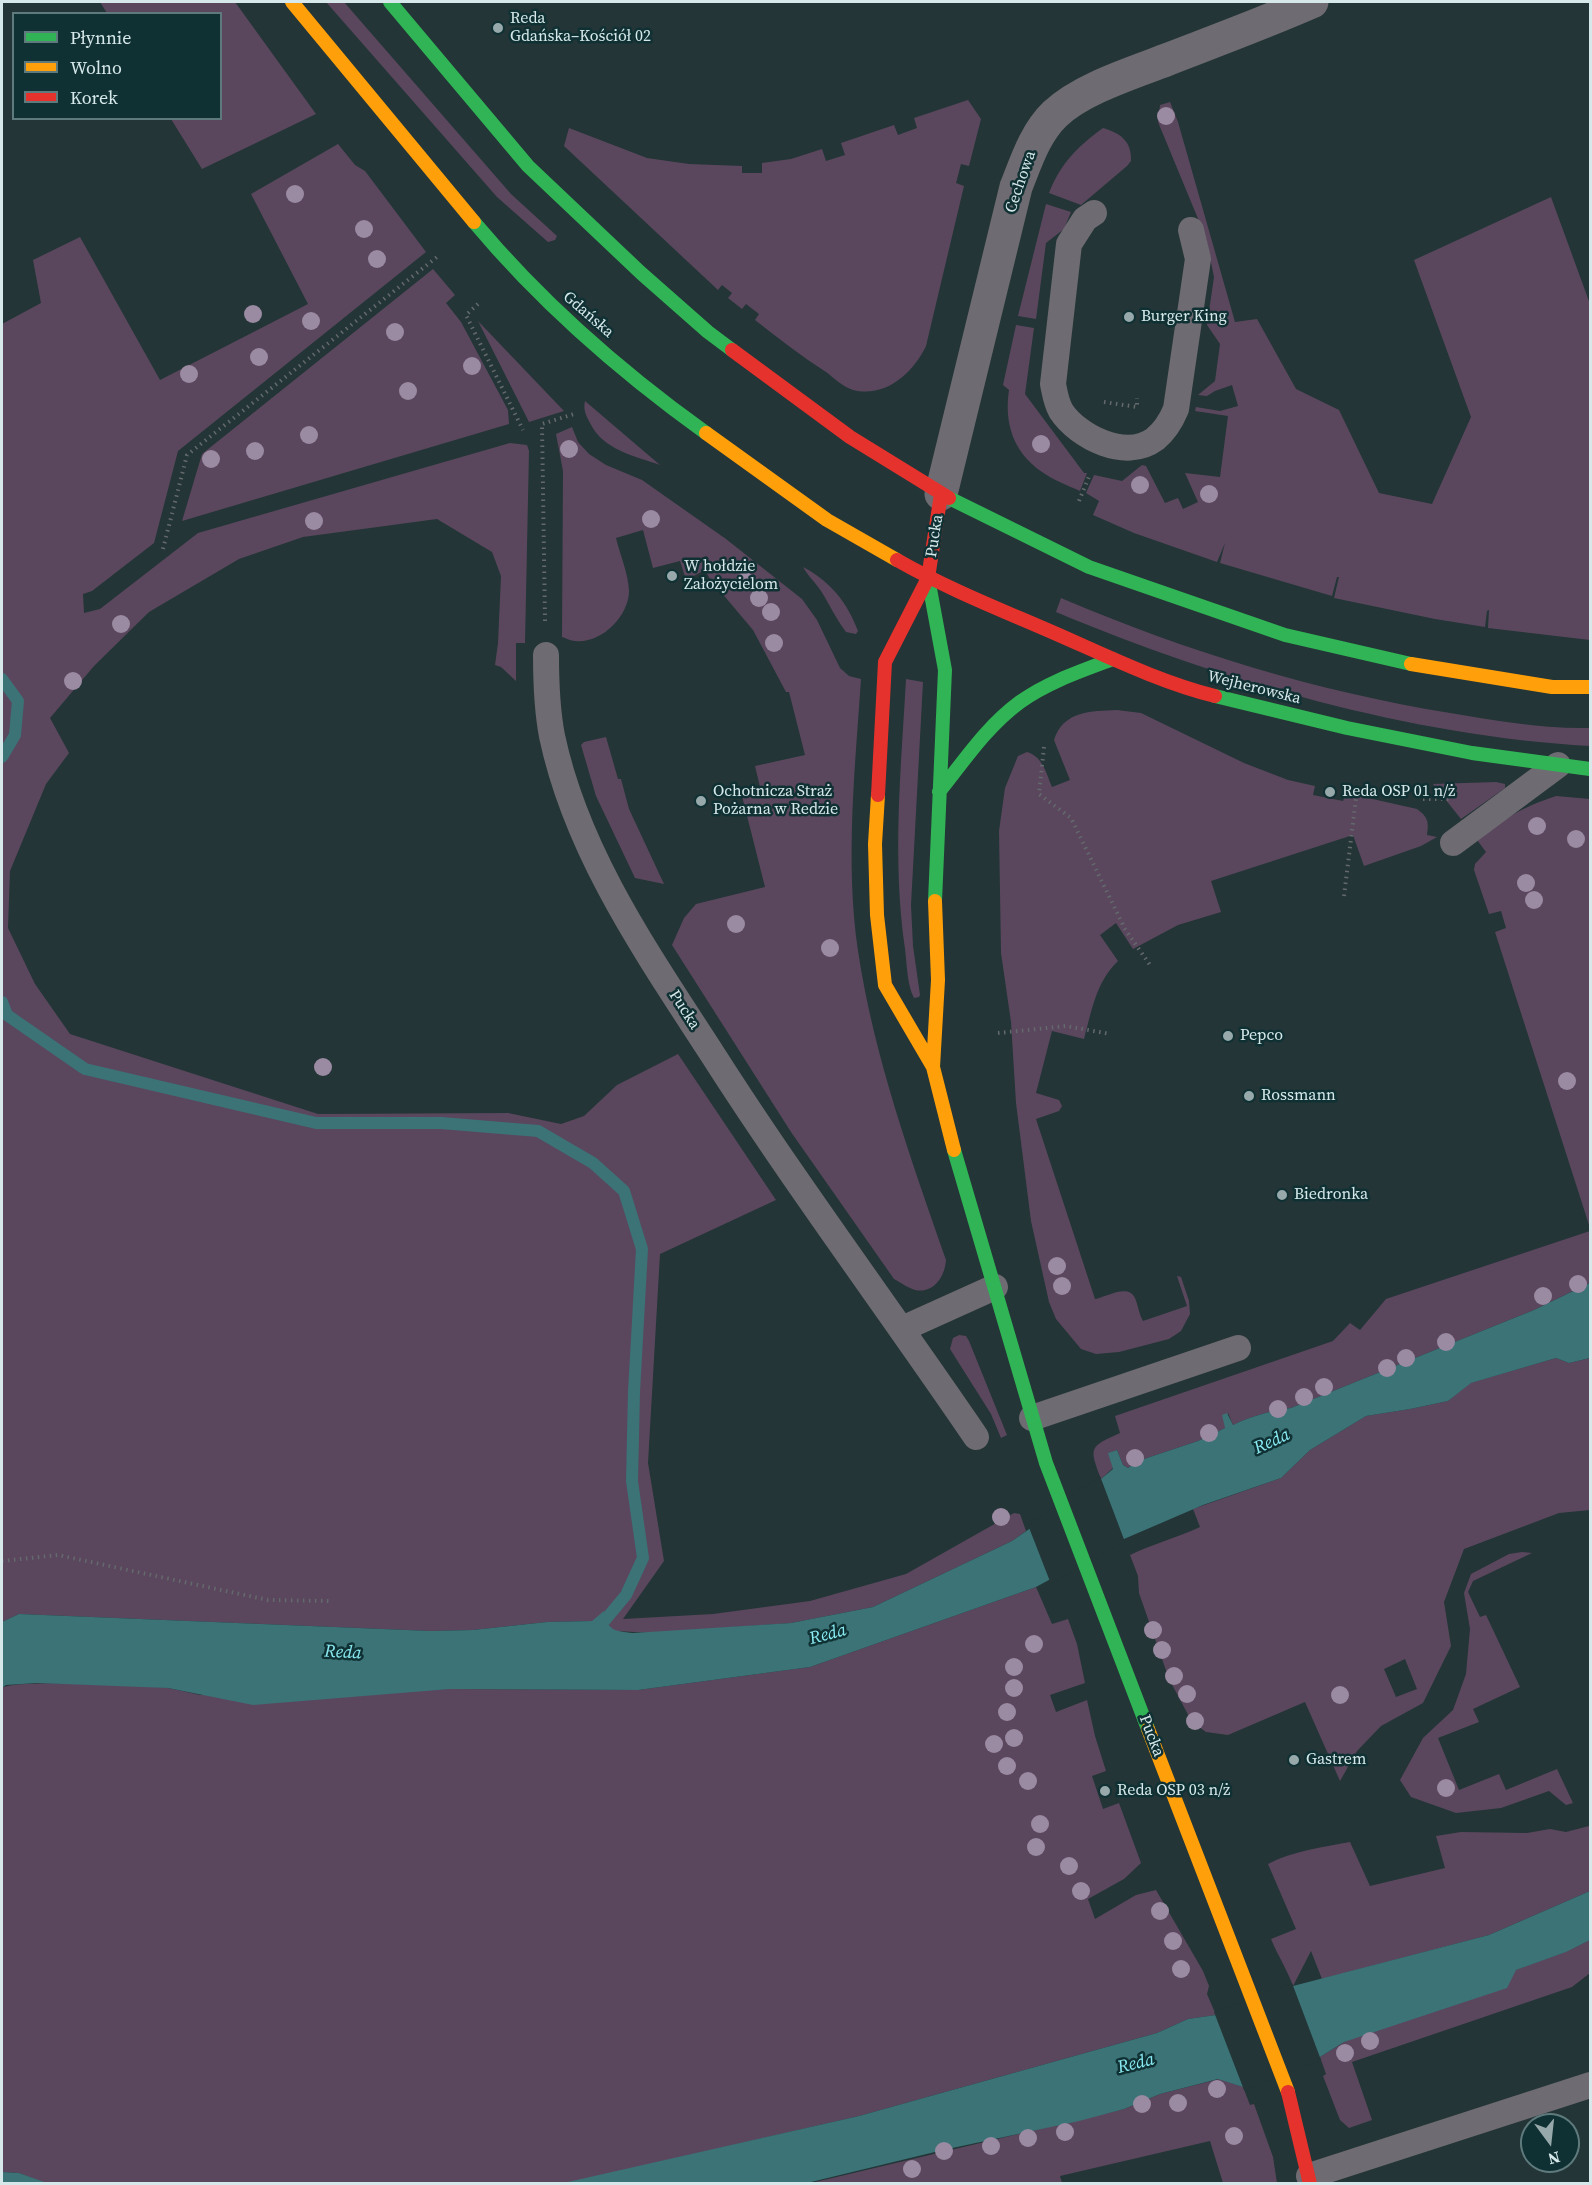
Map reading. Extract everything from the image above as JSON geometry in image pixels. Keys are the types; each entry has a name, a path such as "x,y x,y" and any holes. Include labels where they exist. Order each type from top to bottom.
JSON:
{"main road":[{"name":"Gdańska","path":"292,2 485,235 539,294 665,404 827,520 928,578"},
{"path":"390,2 528,166 641,273 708,332 840,430 941,494 1089,567 1285,635 1398,662 1552,687 1590,687"},
{"name":"Pucka","path":"941,494 928,578 885,662 875,844 878,915 885,985 933,1067 946,1121 1032,1418 1288,2090 1310,2180"},
{"name":"Pucka","path":"928,578 945,670 935,892 938,980 933,1067"},
{"name":"Wejherowska","path":"928,578 1113,659 1196,691 1347,728 1472,753 1590,769"},
{"path":"939,792 998,722 1020,702 1060,679 1113,659"}],"street":[{"name":"Cechowa","path":"941,494 1016,187 1029,153 1044,127 1056,113 1085,93 1277,8 1312,2"}],"lane":[{"path":"1094,213 1084,219 1069,244 1053,384 1060,410 1073,426 1093,439 1116,446 1142,446 1154,440 1169,425 1176,409 1198,259 1191,230"},
{"name":"Pucka","path":"546,655 546,689 552,736 570,799 615,899 760,1130 976,1437"},
{"path":"1453,843 1558,765"},
{"path":"902,1329 995,1287"},
{"path":"1032,1418 1238,1348"},
{"path":"1310,2180 1590,2085"}],"path":[{"path":"163,549 187,455 437,257"},
{"path":"478,304 466,315 523,430"},
{"path":"1100,401 1137,407 1137,398"},
{"path":"546,655 542,424 574,414"},
{"path":"1044,747 1039,794 1071,818 1125,929 1150,965"},
{"path":"1344,896 1357,790"},
{"path":"998,1033 1066,1026 1110,1035"},
{"path":"2,1561 58,1555 268,1600 332,1601"}],"shaded area":[{"path":"100,2 235,2 316,114 202,169 172,120 222,120 222,12 106,12"},
{"path":"326,2 344,2 511,194 557,236 555,240 548,242 497,197"},
{"path":"968,100 981,119 969,166 961,164 956,183 964,186 926,346 914,365 897,381 887,387 865,392 846,387 755,320 759,314 746,304 742,309 728,298 732,293 722,285 718,290 564,146 569,128 647,158 689,164 742,166 742,173 762,173 762,163 791,159 822,149 826,161 845,155 841,143 894,125 898,135 917,128 914,118"},
{"path":"1170,102 1178,122 1235,322 1257,319 1296,389 1339,410 1379,493 1432,504 1471,417 1414,260 1551,197 1590,304 1590,640 1488,628 1489,610 1485,627 1334,598 1339,577 1337,577 1332,596 1220,563 1225,543 1217,562 1134,533 1093,515 1099,501 1086,493 1094,475 1122,481 1142,465 1146,466 1165,503 1178,498 1183,509 1198,502 1185,473 1220,477 1228,416 1195,411 1196,407 1220,411 1238,406 1232,385 1207,396 1198,395 1215,381 1220,344 1207,325 1214,277 1206,238 1158,122 1160,105"},
{"path":"1103,128 1120,135 1127,143 1131,161 1127,166 1081,205 1049,193 1071,156"},
{"path":"338,144 355,165 365,171 426,252 178,451 154,543 92,591 83,594 84,613 100,609 198,533 510,443 527,445 529,451 525,643 516,643 516,681 501,667 495,665 501,576 492,552 437,519 303,537 239,559 149,612 94,666 50,718 69,753 46,784 10,871 8,928 35,984 70,1034 318,1114 508,1113 561,1124 584,1116 617,1085 678,1054 776,1200 660,1254 648,1463 664,1561 623,1619 713,1614 810,1601 906,1574 1014,1513 1020,1514 1026,1531 1012,1541 873,1607 791,1623 653,1633 616,1631 592,1621 431,1631 19,1614 2,1622 2,324 41,303 33,260 80,237 160,380 308,304 251,194"},
{"path":"1046,204 1071,212 1064,229 1046,243 1036,319 1018,316"},
{"path":"433,269 455,295 446,303 461,322 508,410 509,424 182,521 202,454"},
{"path":"478,321 564,411 529,422"},
{"path":"1016,325 1034,328 1025,394 1084,473 1087,473 1080,491 1051,478 1032,464 1017,446 1013,436 1008,414 1009,390 1003,385"},
{"path":"585,401 660,465 620,451 603,440 587,417"},
{"path":"572,427 578,442 589,454 606,465 642,480 726,539 802,599 817,620 840,668 849,676 861,679 852,815 854,917 865,991 884,1069 907,1146 946,1260 941,1278 928,1289 915,1290 894,1279 791,1132 672,945 684,918 696,904 765,887 741,792 760,787 755,766 805,755 789,692 786,692 753,630 705,570 686,580 680,561 653,568 643,530 616,538 629,585 624,611 618,619 603,633 585,641 572,641 562,637 563,471 556,434"},
{"path":"803,567 822,579 837,594 854,621 858,631 856,634 846,632"},
{"path":"1061,598 1156,636 1253,668 1301,681 1400,704 1503,722 1590,728 1590,746 1454,731 1317,701 1184,661 1056,612"},
{"path":"906,679 923,682 911,905 913,946 920,995 914,998 910,987 901,915 898,848"},
{"path":"1117,710 1141,713 1244,763 1288,780 1315,786 1313,795 1343,801 1346,793 1417,809 1427,820 1427,835 1437,837 1421,846 1364,866 1353,835 1211,881 1221,912 1178,925 1133,949 1116,923 1100,935 1118,961 1100,987 1084,1039 1052,1031 1036,1093 1059,1100 1062,1106 1059,1111 1036,1119 1095,1299 1122,1291 1132,1294 1143,1321 1187,1306 1177,1276 1181,1277 1189,1301 1190,1314 1181,1331 1169,1339 1119,1352 1096,1354 1081,1349 1056,1319 1049,1302 1031,1221 1016,1103 1011,1022 1001,953 999,831 1005,788 1018,756 1027,752 1037,758 1052,787 1070,780 1054,740 1058,730 1064,723 1079,714"},
{"path":"606,737 629,809 664,884 635,878 596,796 581,745 584,742"},
{"path":"1496,782 1505,784 1505,788 1461,819 1433,784"},
{"path":"1556,796 1590,799 1590,1228 1495,932 1506,928 1501,911 1489,914 1474,870 1475,864 1486,852 1477,840 1514,814"},
{"path":"1590,1231 1590,1283 1534,1310 1291,1408 1261,1414 1233,1425 1228,1413 1225,1428 1198,1441 1138,1461 1128,1468 1123,1465 1117,1450 1109,1453 1113,1468 1101,1479 1094,1449 1097,1445 1120,1433 1115,1416 1333,1341 1350,1323 1360,1330 1386,1299"},
{"path":"959,1335 966,1336 969,1341 1007,1435 1001,1438 991,1414 950,1349 953,1338"},
{"path":"1556,1358 1569,1363 1590,1358 1590,1510 1559,1513 1464,1549 1444,1602 1451,1646 1423,1703 1381,1726 1357,1751 1340,1781 1305,1702 1228,1735 1206,1732 1192,1722 1169,1679 1139,1593 1138,1576 1130,1555 1200,1527 1193,1509 1281,1478 1310,1450 1366,1416 1448,1401 1470,1383","holes":["1405,1659 1417,1689 1396,1697 1384,1669"]},
{"path":"1532,1553 1473,1581 1468,1592 1480,1617 1486,1615 1520,1687 1473,1709 1479,1722 1438,1738 1459,1790 1499,1774 1506,1790 1557,1769 1573,1803 1566,1805 1549,1791 1501,1808 1456,1813 1411,1797 1400,1780 1423,1738 1453,1710 1466,1674 1470,1629 1464,1593 1471,1574 1509,1554"},
{"path":"1036,1587 1052,1624 1068,1619 1077,1644 1085,1683 1050,1695 1056,1712 1087,1700 1106,1771 1092,1776 1103,1809 1119,1803 1141,1863 1124,1879 1088,1899 1095,1919 1136,1895 1156,1890 1203,1971 1209,1986 1207,1994 1216,2015 1188,2019 1157,2033 859,2116 568,2183 47,2184 19,2173 2,2172 2,1688 12,1685 54,1683 109,1684 168,1688 200,1695 450,1689 638,1690 810,1667"},
{"path":"1589,1826 1590,1891 1489,1935 1322,1979 1311,1951 1293,1986 1271,1939 1296,1929 1268,1864 1287,1856 1350,1842 1370,1886 1445,1868 1436,1836 1461,1832 1527,1833 1550,1829 1566,1832"},
{"path":"1590,1940 1590,1973 1572,1987 1352,2062 1372,2120 1349,2128 1340,2120 1323,2076 1326,2074 1320,2057 1344,2042"},
{"path":"1219,2079 1243,2087 1250,2105 1254,2104 1273,2157 1277,2183 1223,2183 1210,2141 1060,2176 1062,2183 807,2184 1124,2109 1160,2094"}],"water":[{"name":"Reda","path":"1590,1283 1590,1358 1569,1363 1556,1358 1471,1383 1448,1401 1366,1416 1310,1450 1281,1478 1203,1505 1124,1539 1036,1587 810,1667 638,1690 450,1689 253,1705 168,1688 37,1683 6,1685 2,1688 2,1622 19,1614 431,1631 592,1621 604,1611 607,1623 613,1629 633,1633 791,1623 873,1607 1012,1541 1113,1469 1108,1453 1117,1450 1123,1465 1128,1468 1138,1461 1198,1441 1225,1428 1222,1415 1227,1413 1233,1425 1261,1414 1291,1408 1534,1310"},
{"name":"Reda","path":"1590,1891 1590,1940 1566,1952 1516,1970 1507,1988 1344,2042 1320,2057 1243,2087 1218,2079 1160,2094 1124,2109 1079,2121 943,2150 807,2183 559,2184 859,2116 1157,2033 1188,2019 1216,2015 1293,1986 1489,1935"},
{"path":"2,2172 19,2173 47,2183 2,2183"}],"pier":[{"path":"1100,1476 1125,1542 1051,1584 1028,1525"},
{"path":"1292,1983 1321,2060 1244,2090 1214,2012"}],"waterway":[{"path":"2,679 18,701 15,735 2,757"},
{"path":"2,1002 7,1015 85,1069 316,1123 441,1123 538,1131 593,1163 624,1191 642,1249 634,1392 632,1481 643,1558 626,1595 596,1631"}],"traffic: fast":[{"path":"390,2 528,166 641,273 732,350"},
{"path":"474,222 554,308 583,335 643,386 706,433"},
{"path":"949,498 1089,567 1285,635 1411,664"},
{"path":"928,578 945,670 935,901"},
{"path":"939,792 986,733 1008,711 1053,683 1113,659"},
{"path":"1215,696 1347,728 1472,753 1590,769"},
{"path":"954,1150 1046,1463 1148,1729"}],"traffic: slow":[{"path":"292,2 474,222"},
{"path":"706,433 827,520 897,560"},
{"path":"1411,664 1552,687 1590,687"},
{"path":"878,795 875,844 877,915 885,985 933,1067 954,1150"},
{"path":"933,1067 938,980 935,901"},
{"path":"1148,1729 1288,2092"}],"traffic: jam":[{"path":"732,350 850,437 949,498"},
{"path":"878,795 885,662 928,578 941,494"},
{"path":"897,560 973,598 1132,667 1215,696"},
{"path":"1288,2092 1310,2184"}],"place":[{"name":"Reda Gdańska–Kościół 02","path":"498,28"},
{"name":"Burger King","path":"1129,317"},
{"name":"W hołdzie Założycielom","path":"672,576"},
{"name":"Reda OSP 01 n/ż","path":"1330,792"},
{"name":"Ochotnicza Straż Pożarna w Redzie","path":"701,801"},
{"name":"Pepco","path":"1228,1036"},
{"name":"Rossmann","path":"1249,1096"},
{"name":"Biedronka","path":"1282,1195"},
{"name":"Gastrem","path":"1294,1760"},
{"name":"Reda OSP 03 n/ż","path":"1105,1791"}]}
